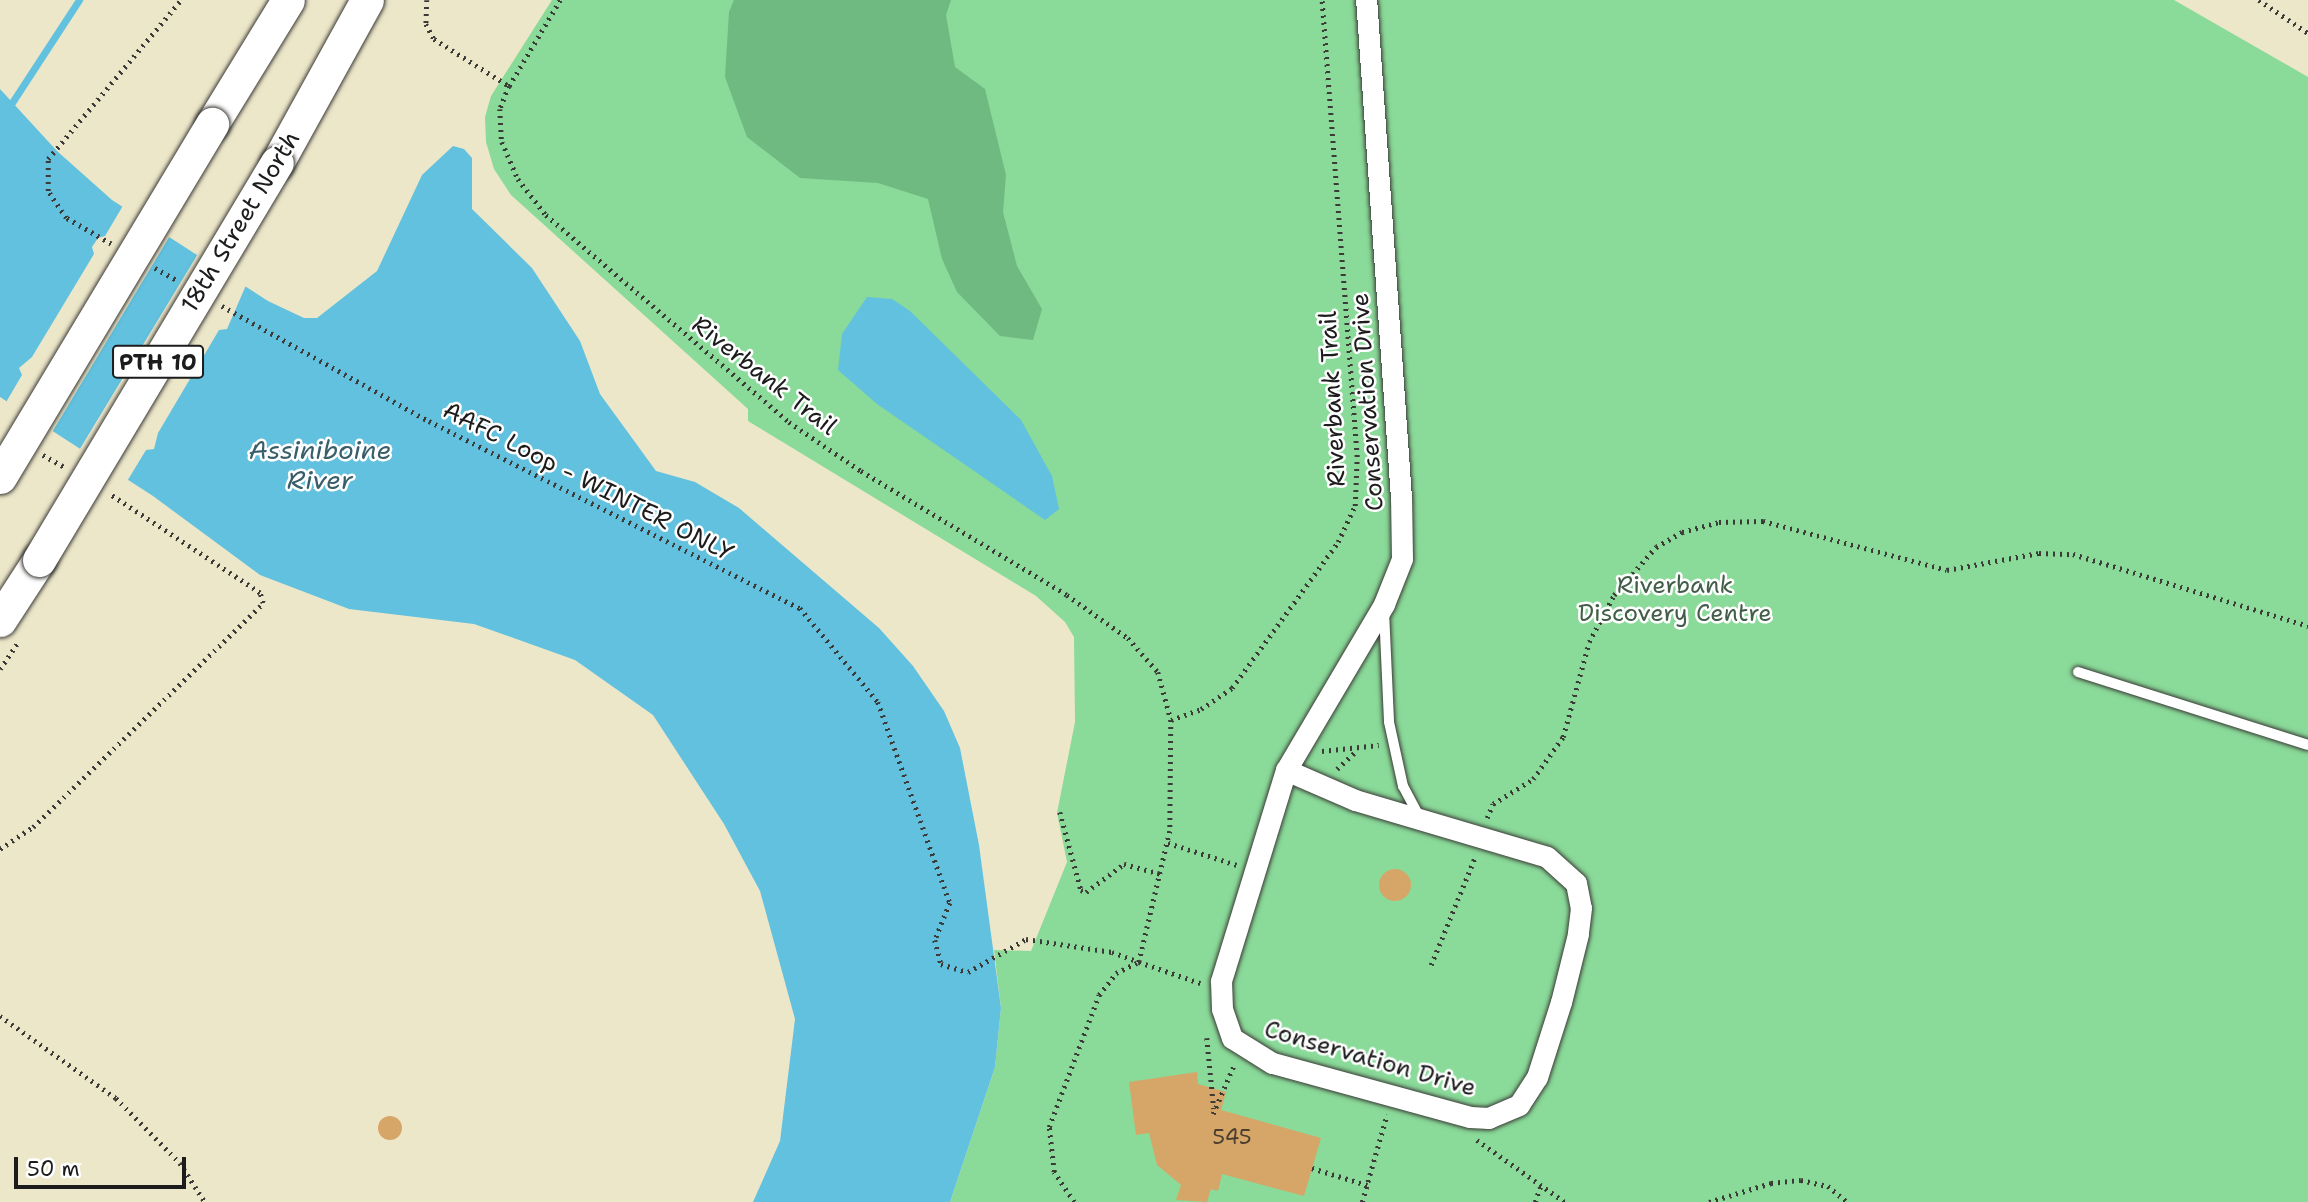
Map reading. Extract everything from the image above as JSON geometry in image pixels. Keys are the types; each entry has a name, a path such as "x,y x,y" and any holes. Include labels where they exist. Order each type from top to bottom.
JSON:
{"main road":[{"name":"PTH 10","path":"0,478 288,0"},
{"name":"18th Street North","path":"0,620 39,560 277,163 367,0"}],"street":[{"name":"Conservation Drive","path":"1290,762 1355,800 1547,857 1569,873 1581,896 1578,934 1537,1077 1524,1100 1506,1113 1489,1118 1444,1111 1272,1063 1243,1048 1226,1026 1220,996 1253,870 1290,762 1384,604 1398,575 1404,545 1366,0"}],"lane":[{"path":"1384,604 1384,685 1393,746 1403,786 1421,819"},
{"path":"2078,672 2308,745"}],"path":[{"path":"114,246 65,218 48,191 48,159 181,0"},
{"path":"427,0 426,23 433,39 509,86"},
{"name":"Riverbank Trail","path":"560,0 509,86 500,109 502,142 518,179 547,215 789,422 1128,638 1158,672 1171,720 1168,843 1139,962"},
{"name":"Riverbank Trail","path":"1171,720 1201,709 1232,688 1338,542 1355,506 1357,457 1322,0"},
{"path":"2259,0 2308,33"},
{"path":"150,266 187,286"},
{"name":"AAFC Loop - WINTER ONLY","path":"211,300 429,421 800,608 878,702 950,903 935,940 941,964 968,972 1026,939 1112,952 1139,962"},
{"path":"35,450 69,470"},
{"path":"0,849 33,827 263,603 260,593 103,491"},
{"path":"1485,823 1493,804 1532,779 1563,737 1589,642 1614,595 1656,547 1682,532 1707,525 1763,521 1947,570 2039,553 2073,554 2308,626"},
{"path":"1290,762 1393,746"},
{"path":"1060,812 1081,890 1086,892 1124,864 1161,874"},
{"path":"1168,843 1253,870"},
{"path":"1431,965 1478,849"},
{"path":"1074,1202 1054,1172 1049,1127 1099,995 1116,973 1139,962 1201,984"},
{"path":"0,1016 116,1098 180,1163 205,1202"},
{"path":"1207,1038 1214,1111 1234,1065"},
{"path":"1362,1202 1388,1110"},
{"path":"1468,1135 1565,1202"},
{"path":"1312,1168 1367,1185"},
{"path":"1709,1202 1771,1183 1801,1180 1828,1186 1847,1202"},
{"path":"1535,1202 1542,1185"}],"green space":[{"name":"Riverbank Discovery Centre","path":"552,0 2174,0 2308,77 2308,1202 950,1202 995,1067 1001,1008 994,950 1031,951 1067,862 1057,813 1075,722 1074,637 1065,622 1036,596 748,421 748,409 511,195 494,169 486,142 485,117 491,96"},
{"path":"734,0 951,0 946,15 955,67 985,89 1006,175 1003,212 1017,266 1042,309 1033,340 1000,336 957,292 942,259 928,199 878,183 800,178 747,137 725,77 729,12"}],"water":[{"name":"Assiniboine River","path":"0,89 57,151 112,200 268,301 304,318 317,318 377,271 422,175 453,146 464,149 472,158 472,209 532,268 580,341 600,394 656,471 695,482 739,508 879,628 913,666 944,711 960,748 979,845 1001,1008 995,1067 950,1202 753,1202 780,1141 795,1019 760,891 724,824 653,715 575,660 474,624 349,609 260,575 153,496 0,397"},
{"path":"867,297 892,299 910,311 1021,420 1052,476 1059,509 1045,520 877,404 838,370 842,334"}],"pier":[{"path":"124,204 171,234 51,434 5,404 22,375 19,368 32,357 94,254 92,247 98,238 105,236"},
{"path":"199,252 247,283 227,329 219,330 158,433 154,449 146,450 126,483 78,452"}],"building":[{"path":"1395,869 1406,874 1411,885 1406,896 1395,901 1384,896 1379,885 1384,874"},
{"path":"1197,1072 1198,1084 1226,1092 1221,1110 1321,1138 1304,1196 1222,1174 1218,1191 1211,1189 1207,1202 1176,1200 1181,1185 1157,1165 1149,1133 1136,1135 1129,1082"},
{"path":"390,1116 398,1120 402,1128 398,1136 390,1140 382,1136 378,1128 382,1120"}],"waterway":[{"path":"0,121 79,0"}]}
